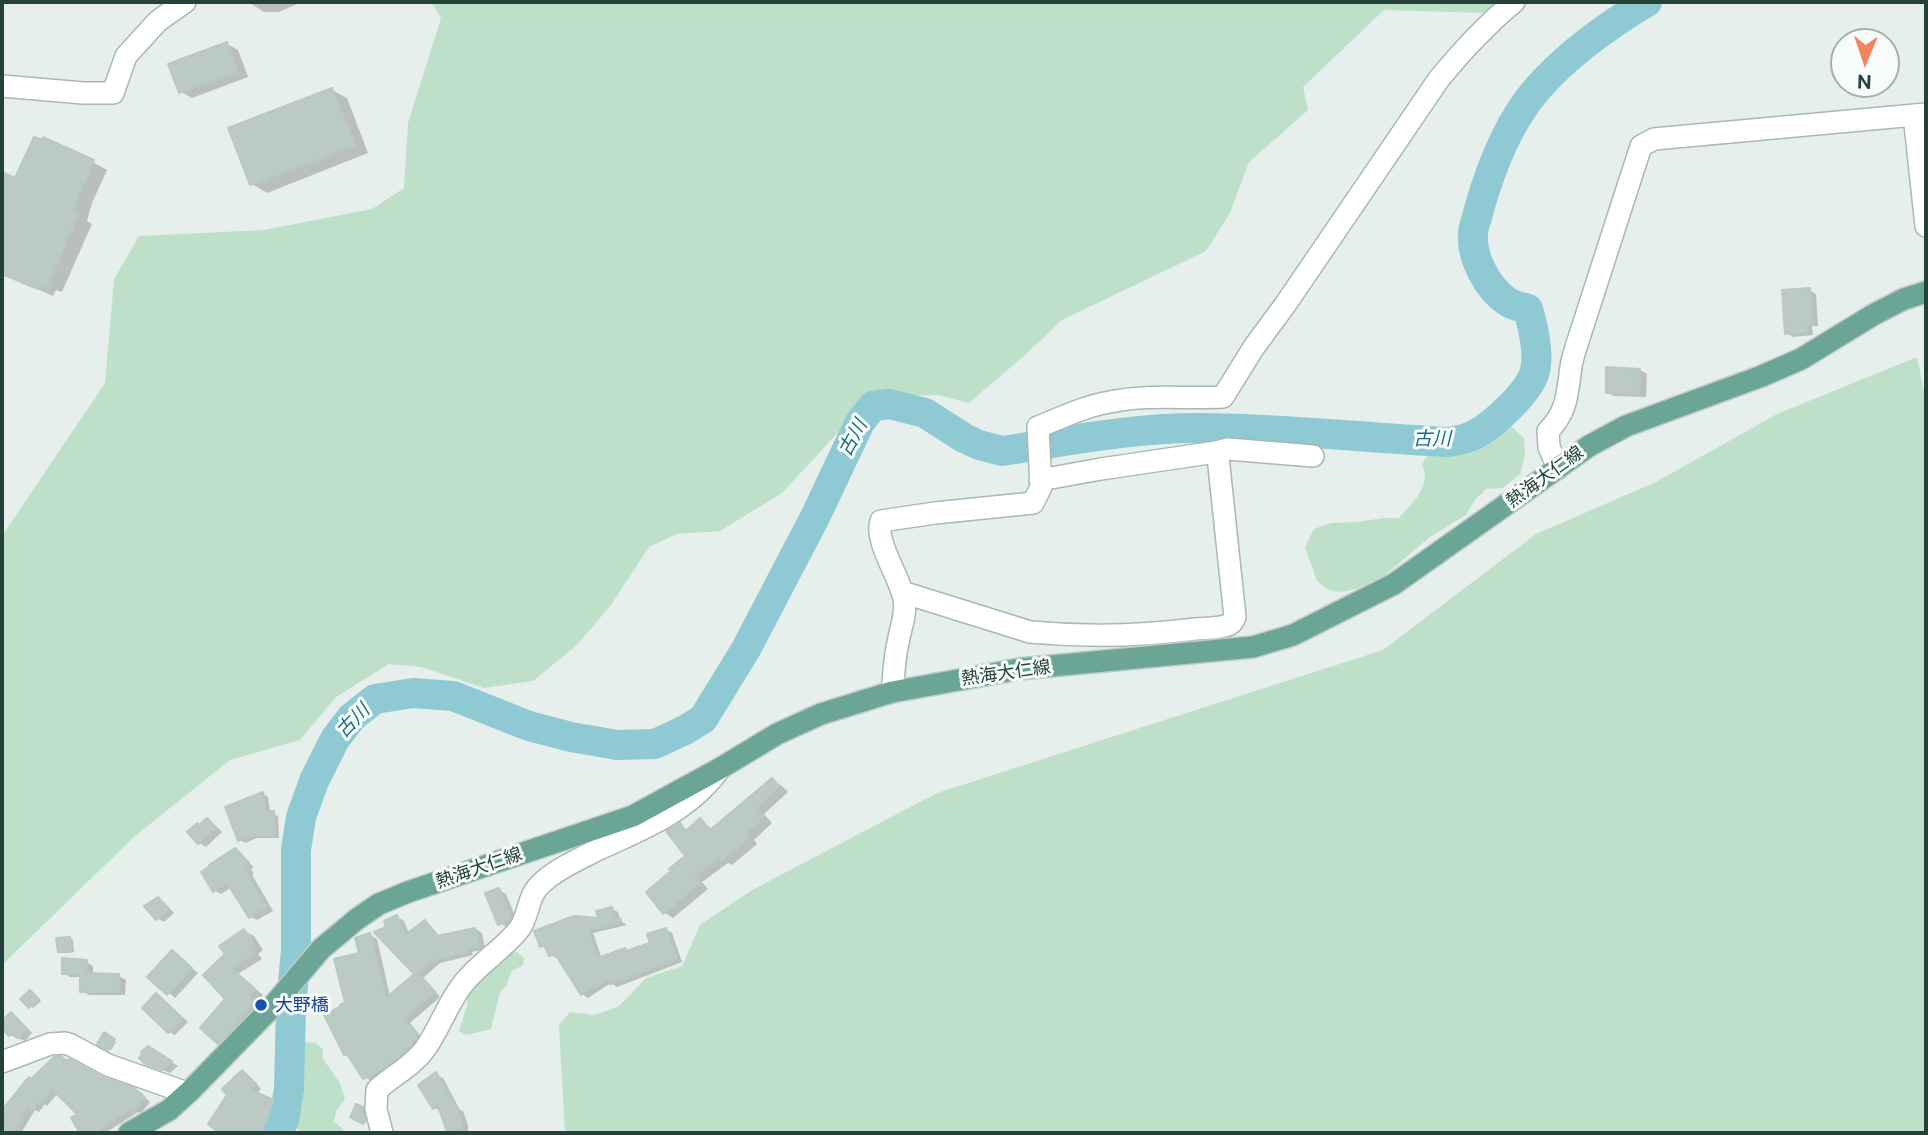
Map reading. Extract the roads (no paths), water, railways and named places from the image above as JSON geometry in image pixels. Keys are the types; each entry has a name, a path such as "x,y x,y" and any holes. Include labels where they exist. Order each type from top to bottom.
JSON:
{"main road":[{"name":"熱海大仁線","path":"129,1133 169,1110 271,1008 321,949 379,904 633,816 777,734 821,715 892,692 1018,669 1252,647 1293,635 1394,584 1589,446 1626,426 1801,359 1872,315 1904,299 1926,292"}],"street":[{"path":"2,86 113,93 126,57 158,21 185,2"},
{"path":"892,692 905,600 884,545 879,527 881,521 1033,503 1041,487 1038,427 1108,402 1160,397 1223,397 1254,346 1439,79 1463,50 1514,2"},
{"path":"1558,468 1549,447 1548,431 1559,420 1566,400 1577,344 1641,146 1654,139 1920,114 1926,226"},
{"path":"1040,474 1228,449 1313,456"},
{"path":"902,592 1030,632 1099,635 1166,633 1230,624 1235,617 1216,452"},
{"path":"382,1133 376,1109 377,1090 425,1050 463,983 518,930 532,894 542,883 569,864 633,834 688,803 708,785 719,769"},
{"path":"2,1062 50,1044 65,1043 107,1065 187,1093"}],"waterway":[{"name":"古川","path":"278,1133 284,1120 289,1089 296,949 296,850 301,817 314,781 335,739 352,717 375,699 413,693 453,696 529,726 617,745 655,744 685,730 703,719 746,649 815,517 860,422 873,406 889,404 925,413 964,438 1002,451 1149,430 1198,428 1447,442 1477,433 1516,401 1530,382 1536,367 1534,333 1528,309 1510,303 1494,289 1482,272 1473,243 1474,228 1494,163 1527,101 1550,75 1589,41 1647,2"}],"place":[{"name":"大野橋","path":"261,1005"}]}
